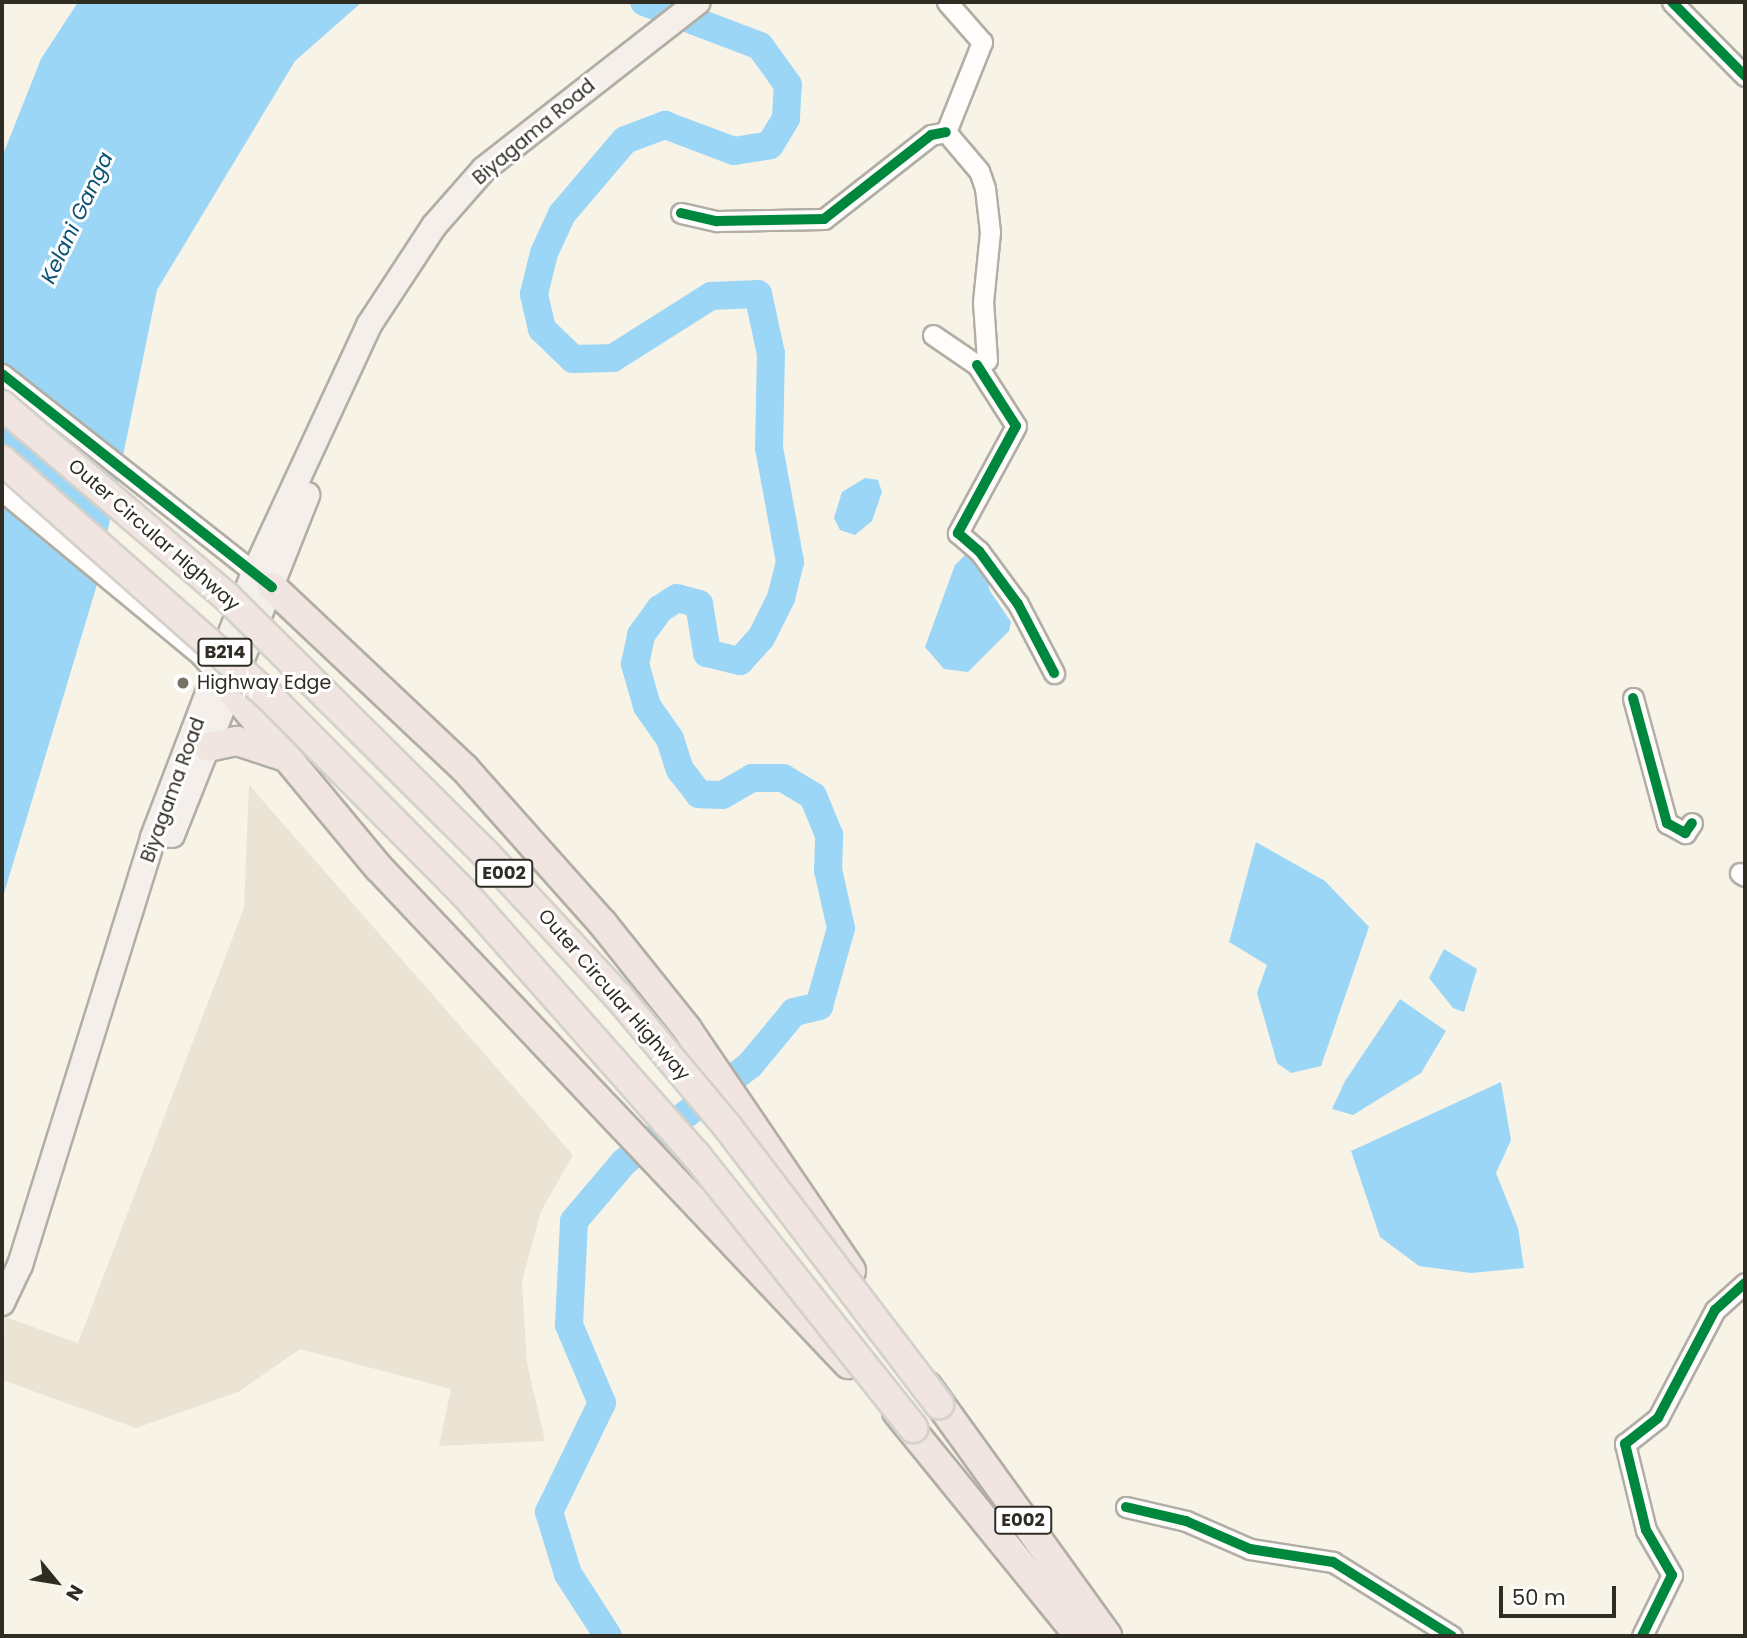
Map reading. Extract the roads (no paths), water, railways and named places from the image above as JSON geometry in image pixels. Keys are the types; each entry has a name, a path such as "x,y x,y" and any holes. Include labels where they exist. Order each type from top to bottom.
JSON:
{"highway":[{"name":"Outer Circular Highway","path":"2,405 228,598 519,889 727,1126 939,1404 1107,1636"},
{"name":"E002","path":"2,460 270,697 464,893 696,1155 1079,1636"},
{"path":"263,580 373,677 541,852 687,1029 939,1404"},
{"path":"224,682 282,756 379,868 913,1428"},
{"path":"208,747 237,741 282,756"}],"main road":[{"name":"Biyagama Road","path":"2,1303 20,1265 132,914 153,837 224,682 263,580 306,499 337,398 369,325 435,226 484,169 698,2"},
{"name":"Biyagama Road","path":"132,914 170,842 208,747 224,682"}],"street":[{"path":"946,132 982,42 947,2"},
{"path":"1672,2 1745,76"},
{"path":"681,213 717,221 824,219 931,135 946,132"},
{"path":"946,132 979,171 985,188 990,232 983,302 989,354 987,360 978,365"},
{"path":"933,335 978,365 1016,426 958,533 979,551 1018,604 1054,673"},
{"path":"2,374 263,580"},
{"path":"2,491 117,584 224,682"},
{"path":"1633,698 1667,823 1685,833 1692,823"},
{"path":"1642,1636 1672,1575 1646,1530 1625,1444 1658,1418 1715,1310 1745,1283"},
{"path":"1126,1507 1186,1521 1250,1549 1333,1562 1452,1636"}],"water":[{"name":"Kelani Ganga","path":"78,2 362,2 295,61 157,290 96,588 2,900 2,157 41,59"},
{"path":"865,478 878,480 882,492 872,521 855,535 840,530 834,518 842,492"},
{"path":"965,555 972,556 985,571 990,591 1011,622 1009,631 968,672 944,669 925,647 955,565"},
{"path":"1256,842 1325,881 1369,927 1321,1066 1291,1073 1277,1063 1257,993 1267,965 1229,942"},
{"path":"1444,949 1477,969 1464,1012 1453,1008 1429,978"},
{"path":"1400,999 1446,1031 1421,1073 1353,1115 1332,1109 1345,1081"},
{"path":"1501,1082 1511,1140 1496,1173 1518,1228 1524,1268 1471,1273 1419,1266 1380,1237 1351,1151"}],"waterway":[{"path":"608,1636 568,1574 549,1512 602,1403 569,1325 574,1221 624,1162 750,1065 794,1012 819,1006 841,928 828,870 829,835 813,796 783,778 752,778 722,795 699,794 680,770 670,739 647,706 635,664 641,635 660,609 677,598 699,604 707,653 740,661 761,638 781,598 790,562 769,448 771,354 758,294 711,296 613,358 573,359 542,329 534,294 544,253 562,214 625,140 665,125 734,151 770,145 786,118 788,85 760,46 644,2"}],"place":[{"name":"Highway Edge","path":"183,683"}]}
